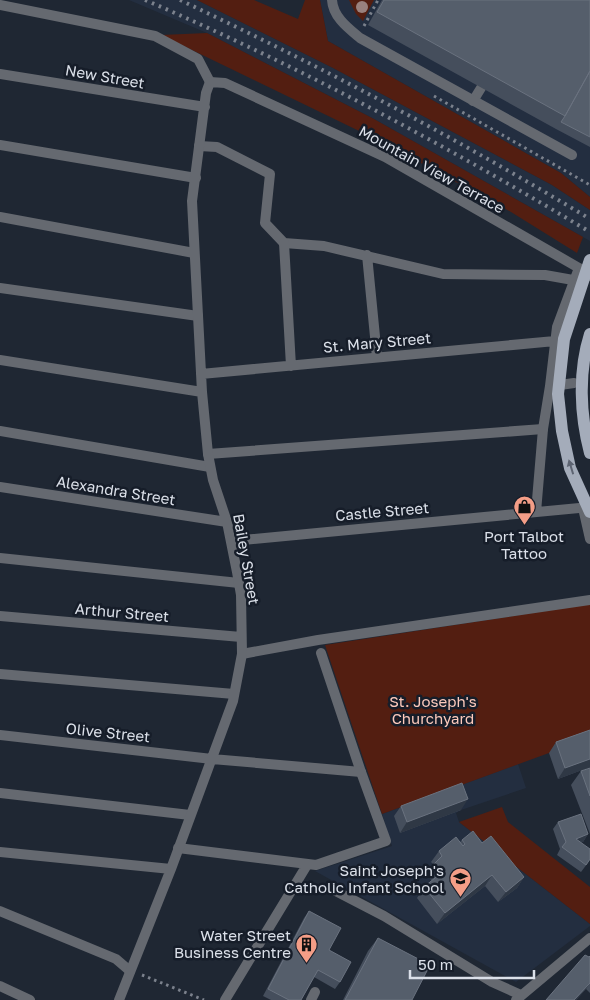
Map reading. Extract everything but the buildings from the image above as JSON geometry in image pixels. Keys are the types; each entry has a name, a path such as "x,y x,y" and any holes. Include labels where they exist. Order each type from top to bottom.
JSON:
{"main road":[{"path":"588,509 570,468 562,431 558,394 564,339 590,260"},
{"path":"590,334 582,370 585,434 590,453"}],"street":[{"path":"332,0 332,5 340,20 360,38 572,155"},
{"path":"0,5 156,36 198,59 210,82"},
{"name":"New Street","path":"0,74 205,107"},
{"name":"Bailey Street","path":"119,1000 212,759 234,694 242,654 239,583 227,522 210,467 208,454 202,392 194,253 192,201 206,93 210,82"},
{"name":"Mountain View Terrace","path":"210,82 225,83 385,157 590,276"},
{"path":"473,101 481,88"},
{"path":"0,145 196,178"},
{"path":"199,146 217,147 270,174 265,223 284,243 291,366"},
{"path":"0,218 194,253"},
{"path":"284,243 324,246 443,274 545,275 573,280"},
{"path":"367,255 377,357"},
{"path":"536,512 543,429 557,327 579,268"},
{"path":"0,288 198,316"},
{"name":"St. Mary Street","path":"201,374 556,341"},
{"path":"0,360 202,392"},
{"path":"550,386 574,383"},
{"path":"208,454 543,429"},
{"path":"0,432 210,467"},
{"name":"Alexandra Street","path":"0,486 227,522"},
{"path":"588,509 590,539"},
{"name":"Castle Street","path":"232,544 244,540 536,512 588,509"},
{"path":"0,558 239,583"},
{"path":"242,654 318,640 590,600"},
{"name":"Arthur Street","path":"0,616 242,637"},
{"path":"178,848 316,865 386,841 321,653"},
{"path":"0,674 234,694"},
{"name":"Olive Street","path":"0,735 212,759 361,772"},
{"path":"0,793 190,815"},
{"path":"0,852 171,869"},
{"path":"225,1000 308,864"},
{"path":"330,888 384,916 518,998 590,938"},
{"path":"0,911 116,959 130,970"},
{"path":"0,986 30,1000"}],"path":[{"path":"130,970 204,1000"}],"shaded area":[{"path":"129,0 197,0 333,68 552,185 590,210 590,241 374,119 207,33"},
{"path":"320,0 590,0 590,197 561,173 328,41"},
{"name":"Saint Joseph's Catholic Infant School","path":"518,764 526,788 461,810 456,813 459,822 590,924 590,926 516,982 315,871 392,846 382,814"}],"green space":[{"path":"197,0 254,0 298,19 305,0 320,0 328,41 561,173 590,197 590,210 552,185 333,68"},
{"path":"349,0 374,0 363,21 356,14"},
{"path":"207,33 374,119 583,237 577,253 511,212 388,145 161,35"},
{"name":"St. Joseph's Churchyard","path":"590,604 590,738 382,814 325,645"},
{"path":"502,807 508,822 590,887 590,924 459,822"}],"railway":[{"path":"145,0 259,52 372,108 590,232"},
{"path":"180,0 388,104 490,160 590,219"}],"place":[{"name":"Port Talbot Tattoo","path":"524,526"},
{"name":"Saint Joseph's Catholic Infant School","path":"460,898"},
{"name":"Water Street Business Centre","path":"307,963"}]}
